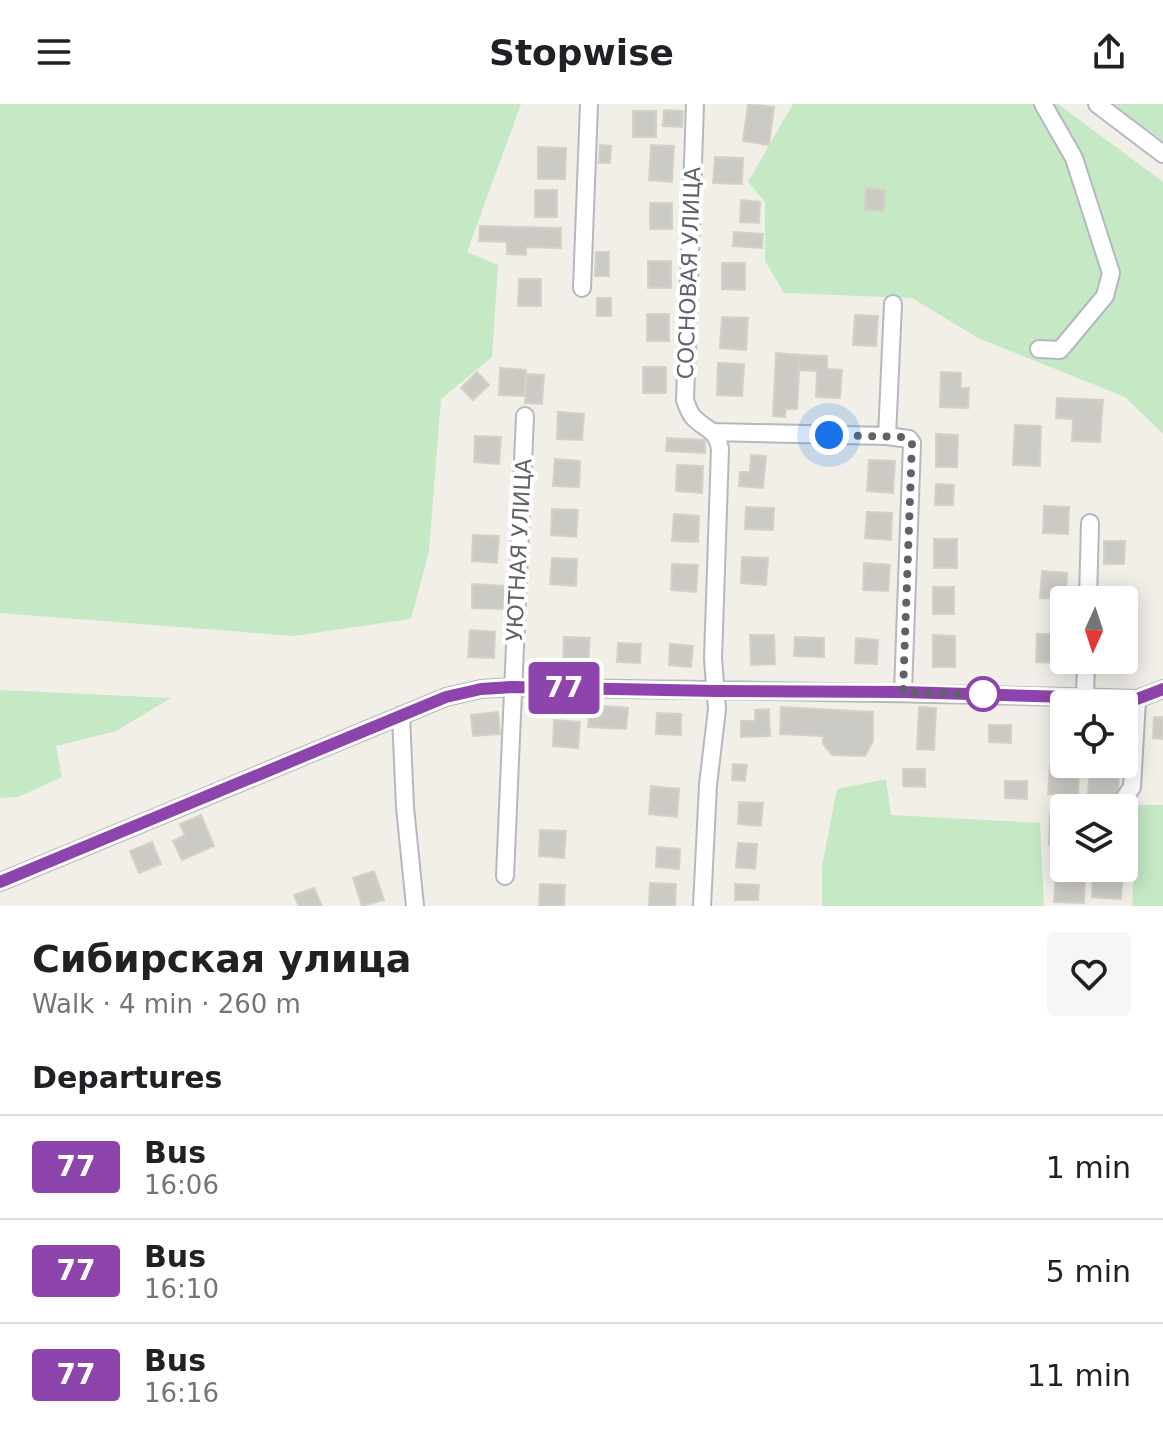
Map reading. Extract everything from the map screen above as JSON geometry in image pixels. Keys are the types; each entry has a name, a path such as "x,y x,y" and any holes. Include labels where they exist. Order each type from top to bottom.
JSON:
{"street":[{"path":"582,288 589,104"},
{"name":"СОСНОВАЯ УЛИЦА","path":"695,104 685,400 694,418 713,432"},
{"path":"1039,349 1060,350 1105,296 1111,273 1074,158 1043,104"},
{"path":"1097,104 1163,154"},
{"path":"887,436 893,304"},
{"name":"УЮТНАЯ УЛИЦА","path":"505,876 525,416"},
{"path":"713,432 887,436 904,437 912,443 903,692"},
{"path":"702,906 716,691 713,659 720,449 719,440 713,432"},
{"path":"1088,586 1090,523"},
{"path":"0,882 401,715 446,697 481,689 903,692 1050,697"},
{"path":"1138,699 1163,689"},
{"path":"401,715 405,807 415,906"}],"green space":[{"path":"0,104 521,104 467,252 498,265 492,357 441,399 429,551 411,619 293,636 0,613"},
{"path":"793,104 1058,104 1163,182 1163,434 1125,397 978,338 912,298 784,293 765,261 765,202 748,182"},
{"path":"1113,104 1163,104 1163,141"},
{"path":"0,690 171,698 116,731 56,746 62,777 18,797 0,798"},
{"path":"886,779 891,815 1040,823 1044,906 822,906 822,866 837,789"},
{"path":"1138,805 1163,805 1163,906 1132,906 1133,882 1138,882"}],"building":[{"path":"748,104 774,107 769,145 743,141"},
{"path":"664,110 683,111 682,127 663,126"},
{"path":"633,111 656,111 656,137 633,137"},
{"path":"600,145 611,146 610,163 599,163"},
{"path":"651,145 674,146 672,182 649,180"},
{"path":"538,147 566,148 565,179 538,179"},
{"path":"715,157 743,158 742,184 713,183"},
{"path":"866,188 885,190 884,211 865,210"},
{"path":"535,190 557,190 557,217 535,217"},
{"path":"741,200 760,202 759,223 740,222"},
{"path":"650,203 672,203 672,229 650,229"},
{"path":"480,226 561,228 561,248 526,247 526,255 507,254 507,242 479,241"},
{"path":"734,232 763,234 762,248 733,246"},
{"path":"596,252 609,252 609,276 595,276"},
{"path":"648,261 671,261 671,288 648,288"},
{"path":"722,263 745,263 745,290 722,289"},
{"path":"519,279 541,279 541,306 518,306"},
{"path":"597,298 611,298 611,316 597,316"},
{"path":"647,314 669,314 669,341 647,341"},
{"path":"855,315 878,316 876,346 853,345"},
{"path":"722,317 748,318 746,350 720,348"},
{"path":"776,353 800,355 797,409 786,409 785,417 773,416"},
{"path":"800,355 827,356 827,369 842,370 840,398 816,397 817,371 799,370"},
{"path":"718,363 744,364 742,396 717,395"},
{"path":"643,367 666,367 666,393 643,393"},
{"path":"500,368 526,370 524,396 499,395"},
{"path":"477,372 489,385 473,400 461,388"},
{"path":"941,372 961,373 961,388 969,388 968,408 940,407"},
{"path":"527,374 544,375 542,404 525,403"},
{"path":"1057,398 1103,400 1100,442 1072,441 1073,419 1056,418"},
{"path":"558,412 584,414 582,440 557,439"},
{"path":"1015,425 1041,426 1040,466 1013,465"},
{"path":"936,434 958,435 957,467 936,467"},
{"path":"475,436 501,437 499,464 474,462"},
{"path":"667,438 705,440 705,453 666,451"},
{"path":"751,455 766,456 763,488 739,486 740,472 750,472"},
{"path":"555,459 580,461 579,487 553,486"},
{"path":"869,460 895,461 893,493 867,491"},
{"path":"677,465 703,466 702,493 676,491"},
{"path":"936,484 954,485 953,505 935,505"},
{"path":"1044,506 1069,507 1068,534 1043,533"},
{"path":"746,507 774,508 773,530 745,529"},
{"path":"552,509 578,510 576,537 551,535"},
{"path":"867,512 892,513 891,540 865,538"},
{"path":"674,514 699,516 698,542 672,541"},
{"path":"473,535 499,536 497,563 472,561"},
{"path":"934,539 957,539 957,568 934,568"},
{"path":"1104,541 1125,541 1124,564 1104,564"},
{"path":"742,557 768,558 766,585 741,583"},
{"path":"552,558 577,559 576,586 550,584"},
{"path":"864,563 890,565 888,591 863,590"},
{"path":"672,564 698,565 696,592 671,590"},
{"path":"1042,571 1067,573 1066,586 1050,586 1050,598 1040,598"},
{"path":"472,584 505,586 504,609 472,608"},
{"path":"933,587 954,587 954,614 933,614"},
{"path":"470,630 495,632 494,658 468,657"},
{"path":"1037,634 1050,634 1050,663 1036,662"},
{"path":"750,635 774,635 775,664 751,665"},
{"path":"933,635 955,636 955,667 933,667"},
{"path":"564,637 590,638 588,665 563,663"},
{"path":"795,637 824,638 824,657 794,656"},
{"path":"856,638 878,640 877,664 855,663"},
{"path":"618,643 641,644 640,663 617,662"},
{"path":"670,644 693,646 691,667 669,665"},
{"path":"590,705 628,708 626,729 588,727"},
{"path":"781,707 873,712 873,741 865,756 832,755 823,744 823,736 780,734"},
{"path":"919,707 936,708 934,750 917,749"},
{"path":"769,709 770,736 741,737 741,721 755,721 755,710"},
{"path":"498,712 500,734 473,736 471,715"},
{"path":"657,713 681,714 681,735 656,734"},
{"path":"1154,717 1163,717 1163,739 1153,738"},
{"path":"554,720 580,722 578,748 553,746"},
{"path":"989,725 1011,725 1011,743 989,742"},
{"path":"733,764 747,765 745,781 732,780"},
{"path":"1050,765 1050,778 1079,778 1078,794 1048,794"},
{"path":"903,769 925,769 925,787 903,786"},
{"path":"1089,778 1119,778 1118,794 1088,794"},
{"path":"1005,781 1027,781 1027,799 1005,798"},
{"path":"651,786 679,789 677,817 649,814"},
{"path":"739,802 763,803 761,826 738,824"},
{"path":"201,815 214,846 182,860 173,841 185,835 180,824"},
{"path":"540,830 566,831 564,858 539,856"},
{"path":"152,842 161,864 139,873 130,851"},
{"path":"738,843 757,844 755,869 736,867"},
{"path":"657,847 680,849 679,869 656,867"},
{"path":"374,871 384,900 362,906 353,878"},
{"path":"1055,882 1085,882 1084,903 1054,902"},
{"path":"1093,882 1122,882 1121,899 1092,897"},
{"path":"650,883 676,884 675,906 649,906"},
{"path":"540,884 565,885 564,906 539,906"},
{"path":"735,884 759,885 758,900 735,900"},
{"path":"314,888 322,906 299,906 294,895"}],"bus line":[{"name":"77","path":"0,882 446,697 481,689 903,692 1137,699 1163,689"}],"route":[{"path":"829,435 904,437 912,443 903,692 988,695 983,694"}]}
